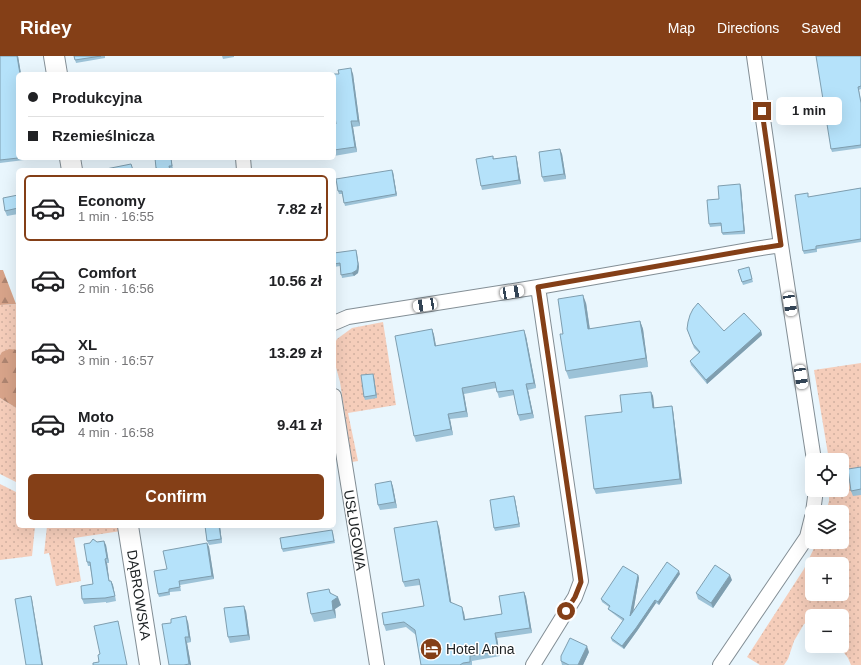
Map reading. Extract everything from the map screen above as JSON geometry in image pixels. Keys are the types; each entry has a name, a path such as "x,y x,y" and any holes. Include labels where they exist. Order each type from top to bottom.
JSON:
{"street":[{"path":"54,56 57,72"},
{"path":"754,56 813,453"},
{"path":"336,322 348,317 538,287 781,245"},
{"path":"533,665 575,597 581,582 538,287"},
{"name":"USŁUGOWA","path":"336,409 377,665"},
{"name":"DĄBROWSKA","path":"128,528 150,665"},
{"path":"720,665 805,540"}],"shaded area":[{"path":"16,304 16,350 6,351 0,355 0,305"},
{"path":"383,322 396,405 348,413 358,461 352,462 340,382 336,367 336,341 352,328"},
{"path":"861,363 861,665 851,665 844,653 849,653 849,609 805,609 805,624 794,641 788,659 784,665 760,665 747,657 805,567 805,601 849,601 849,557 810,557 814,549 849,549 849,505 828,505 829,497 849,497 849,453 828,453 814,370"},
{"path":"0,398 16,408 16,482 0,474"},
{"path":"0,484 16,492 16,528 35,528 32,556 0,560"},
{"path":"47,528 120,528 121,531 74,538 81,581 56,586 49,553 44,554"}],"green space":[{"path":"0,270 3,270 16,304 0,305"},
{"path":"9,349 16,350 16,408 0,398 0,355 2,352"}],"building":[{"path":"0,56 17,56 20,72 16,72 16,158 0,160"},
{"path":"74,56 101,56 75,60"},
{"path":"816,56 861,56 861,86 858,87 861,103 861,145 831,149"},
{"path":"351,68 358,121 351,121 355,147 336,150 336,74 339,74 338,70"},
{"path":"560,149 564,174 542,177 539,152"},
{"path":"493,156 493,159 516,156 519,180 481,186 476,159"},
{"path":"155,160 171,160 172,166 169,166 170,168 156,168"},
{"path":"131,164 132,168 111,168"},
{"path":"392,170 396,194 344,203 342,191 338,191 336,179"},
{"path":"740,184 744,231 722,233 721,223 709,224 707,200 719,199 718,186"},
{"path":"861,188 861,239 816,246 816,249 803,251 795,195 808,193 808,197"},
{"path":"16,195 16,208 5,211 3,198"},
{"path":"356,250 358,264 357,270 352,273 341,275 340,263 336,264 336,253"},
{"path":"749,267 752,279 742,282 738,270"},
{"path":"583,295 588,329 640,321 646,358 566,371 560,334 563,334 558,299"},
{"path":"698,303 724,331 744,313 761,331 706,380 690,361 700,352 693,344 687,329 690,315"},
{"path":"432,329 435,346 524,330 534,383 526,384 532,413 518,415 513,390 497,392 495,382 462,388 466,411 448,414 451,429 414,436 395,336"},
{"path":"373,374 376,395 364,397 361,375"},
{"path":"651,392 653,408 672,406 680,479 594,489 585,416 622,412 620,395"},
{"path":"861,467 861,489 851,491 849,469"},
{"path":"391,481 395,502 378,505 375,484"},
{"path":"514,496 519,524 494,528 490,500"},
{"path":"437,521 450,602 462,607 464,620 502,614 499,596 524,592 530,628 495,633 498,651 470,656 470,662 460,665 421,665 415,630 404,622 384,625 382,613 424,606 419,579 403,582 394,528"},
{"path":"205,528 219,528 221,539 207,541"},
{"path":"332,530 334,541 282,549 280,538"},
{"path":"93,539 97,542 104,541 107,558 105,559 109,581 111,581 115,596 82,599 81,586 93,584 90,562 87,562 84,544 90,543"},
{"path":"207,543 212,576 179,581 180,587 169,589 169,592 158,594 154,571 167,569 163,551"},
{"path":"667,562 679,571 658,602 655,600 622,646 611,638 624,619 608,609 610,606 601,599 623,566 638,575 630,616"},
{"path":"715,565 730,575 711,603 696,593"},
{"path":"329,589 330,593 338,597 332,601 333,610 311,614 307,593"},
{"path":"31,596 42,665 26,665 15,599"},
{"path":"244,606 248,635 228,637 224,608"},
{"path":"186,616 189,637 185,637 189,664 169,665 162,624 171,623 171,619"},
{"path":"118,621 127,665 93,665 93,663 99,662 98,655 100,654 94,626"},
{"path":"570,638 587,646 578,665 569,665 561,661 561,656"}],"place":[{"name":"Hotel Anna","path":"431,649"}],"route":[{"path":"566,611 575,597 581,582 538,287 781,245 762,111"}]}
